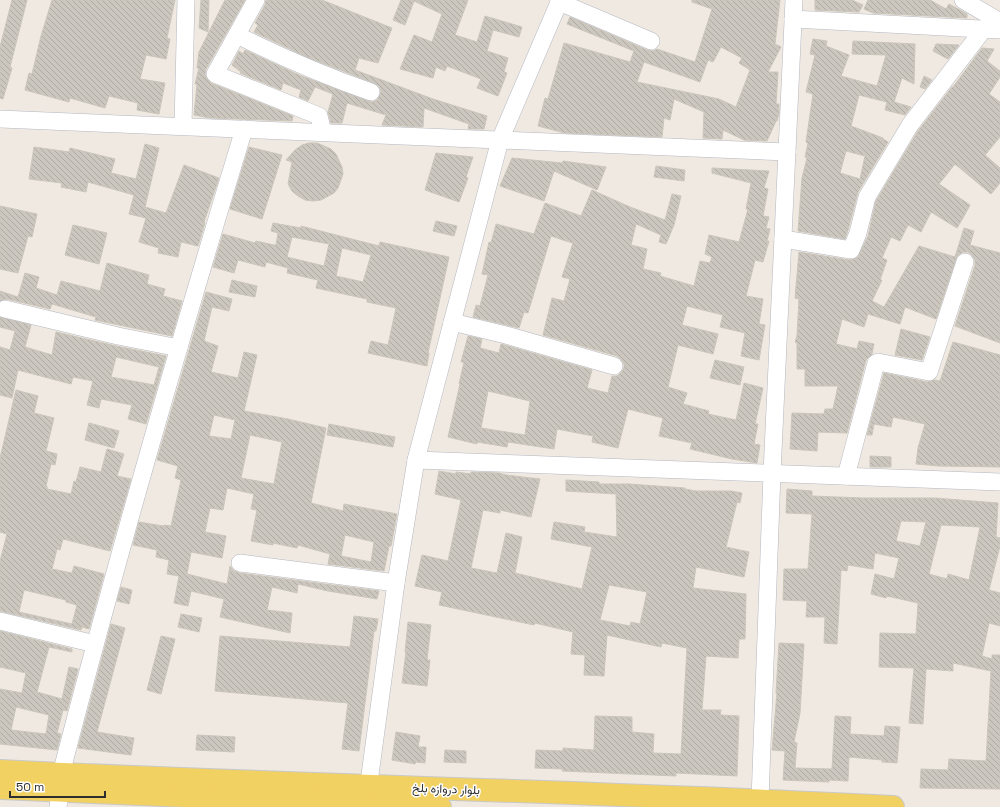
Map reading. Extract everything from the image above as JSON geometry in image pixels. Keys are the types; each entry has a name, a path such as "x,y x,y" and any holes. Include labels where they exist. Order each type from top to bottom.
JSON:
{"main road":[{"name":"بلوار دروازه بلخ","path":"0,770 60,790"},
{"name":"بلوار دروازه بلخ","path":"0,788 367,799 760,800 893,807"},
{"name":"بلوار دروازه بلخ","path":"367,799 440,807"}],"street":[{"path":"183,126 186,0"},
{"path":"256,0 215,74 319,116 323,132"},
{"path":"760,800 772,473 794,0"},
{"path":"963,0 1000,22"},
{"path":"367,799 396,583 416,460 500,140 560,1 651,40"},
{"path":"793,19 1000,30"},
{"path":"783,239 851,250 858,233 867,197 910,125 983,30"},
{"path":"237,35 273,53 337,80 371,92"},
{"path":"0,119 787,152"},
{"path":"60,790 95,644 195,290 244,129"},
{"path":"846,476 876,363 878,362 929,372 965,262"},
{"path":"5,309 118,336 179,348"},
{"path":"452,322 506,335 614,366"},
{"path":"416,460 1000,482"},
{"path":"240,563 396,583"},
{"path":"0,621 95,644"}],"building":[{"path":"12,0 27,0 10,67 12,68 3,99 0,98 0,47"},
{"path":"52,0 175,0 167,38 170,39 166,59 146,55 140,79 165,83 159,114 137,110 138,103 109,96 105,108 70,98 69,102 25,90 29,73 32,74 41,36"},
{"path":"201,0 209,0 208,32 199,28"},
{"path":"225,0 245,0 206,69 205,74 207,79 211,83 293,116 292,121 210,118 194,115 197,84 195,84 199,68 197,68 199,52"},
{"path":"266,0 322,0 392,28 378,63 359,58 355,70 433,99 487,116 484,129 468,129 469,124 424,108 423,127 382,125 386,115 347,103 342,123 331,123 328,112 333,94 315,87 308,101 299,97 301,90 283,83 281,90 240,73 241,72 232,65 239,51 243,54 245,50 299,75 368,101 372,102 377,100 380,95 381,91 379,86 374,83 307,57 254,32 258,25 255,23 265,5"},
{"path":"401,0 468,0 455,35 477,42 485,16 522,27 519,37 493,30 487,51 508,58 504,72 507,73 498,96 477,88 481,79 447,66 445,71 436,67 433,78 400,69 414,35 432,42 442,14 414,1 405,25 393,20"},
{"path":"692,0 780,0 775,44 781,47 768,72 778,72 776,104 779,104 779,113 777,121 767,141 744,140 723,130 722,139 703,138 704,112 674,99 670,120 664,118 662,137 565,133 538,126 545,98 548,99 564,43 630,62 634,51 567,24 570,17 647,50 653,51 657,49 695,62 712,9 692,2","holes":["721,47 742,58 739,63 750,70 736,107 719,99 637,82 644,62 700,82 708,60 713,62"]},
{"path":"815,0 852,0 863,5 859,12 815,10"},
{"path":"868,0 930,0 946,9 949,4 967,14 967,18 873,13 864,9"},
{"path":"813,39 827,41 826,46 849,55 841,76 877,86 886,55 852,54 853,41 915,44 914,84 902,78 894,102 911,107 905,115 885,110 887,102 859,95 851,126 883,138 888,142 858,192 845,239 798,231 802,178 807,158 805,157 808,143 806,142 813,94 806,92 815,55 810,54","holes":["846,151 865,156 860,179 840,173"]},
{"path":"936,44 959,45 948,59 933,51"},
{"path":"982,48 994,49 987,61 1000,71 1000,77 989,94 1000,102 1000,137 985,155 1000,168 1000,183 991,194 955,164 939,184 970,205 957,228 931,212 921,232 908,225 900,241 891,237 882,258 887,260 880,280 882,280 872,301 884,307 919,246 955,257 964,228 974,231 970,245 1000,253 1000,343 955,326 975,265 975,260 972,255 968,252 963,252 958,255 956,259 936,319 905,307 900,324 868,314 864,327 842,319 836,344 857,349 859,341 874,344 872,354 866,360 847,433 818,432 817,451 790,449 792,413 824,414 825,409 833,409 838,386 805,386 805,369 797,369 797,343 795,342 797,336 799,299 795,298 799,252 849,260 858,257 868,236 876,201 918,131"},
{"path":"924,76 932,80 925,89 920,87"},
{"path":"317,143 331,149 336,154 342,167 343,174 338,188 334,193 321,200 305,200 292,191 288,184 292,162 286,160 295,150 302,145"},
{"path":"145,144 159,148 145,207 166,213 184,165 219,178 204,222 205,223 198,246 181,242 178,257 158,253 159,248 139,242 146,218 129,214 134,195 88,182 86,192 61,187 62,183 29,179 34,147 69,152 70,148 115,159 111,173 136,179"},
{"path":"249,147 282,155 262,219 230,209"},
{"path":"436,153 473,157 466,177 468,178 459,202 425,190"},
{"path":"512,158 562,163 563,161 606,167 597,190 554,171 544,201 500,186"},
{"path":"656,166 685,170 684,181 654,177"},
{"path":"712,168 769,171 764,188 768,189 763,216 769,217 766,228 770,229 767,241 769,241 763,262 755,260 746,296 763,299 759,324 765,325 759,360 741,356 745,333 720,327 723,315 687,306 682,325 718,334 713,354 678,345 668,387 687,393 683,404 709,411 708,414 736,420 744,383 763,388 755,424 758,424 754,444 760,445 757,463 690,449 692,443 659,436 663,418 628,409 618,448 592,442 593,436 557,429 554,449 508,442 507,447 477,442 477,444 448,437 464,362 461,362 468,336 482,339 480,348 499,353 501,344 592,370 587,388 608,393 612,376 617,376 624,368 624,364 617,356 543,335 552,298 564,301 570,279 562,277 573,243 551,236 528,313 524,312 519,328 473,317 476,305 480,306 488,275 482,274 489,242 491,243 496,224 534,234 545,203 581,216 592,190 630,207 665,220 672,194 681,196 674,225 666,244 659,242 661,235 636,224 631,245 647,249 643,269 661,273 660,276 694,286 700,261 710,263 712,257 705,254 709,235 739,242 748,209 746,209 751,183 712,173","holes":["488,391 530,401 525,435 481,428"]},
{"path":"0,206 37,214 32,237 28,236 18,273 0,269"},
{"path":"436,221 457,226 454,236 433,231"},
{"path":"273,223 301,228 301,226 379,246 380,242 449,257 428,353 427,366 368,353 371,341 388,345 396,308 367,302 367,299 316,288 318,280 287,273 288,268 266,262 265,267 238,260 234,273 213,267 223,234 255,243 256,241 276,245 278,233 271,231","holes":["292,237 329,244 324,266 287,257","342,248 371,255 363,282 336,276"]},
{"path":"73,225 107,233 99,264 65,255"},
{"path":"107,263 149,275 147,284 165,289 163,296 182,301 172,336 95,320 96,317 52,304 50,309 7,299 0,301 0,291 18,297 25,273 39,277 36,288 57,295 61,281 100,291"},
{"path":"232,280 257,286 255,297 229,292"},
{"path":"206,292 232,299 229,311 212,307 204,341 218,346 211,372 238,378 244,352 257,355 244,411 326,428 311,503 343,511 344,504 397,514 391,546 389,546 384,571 328,564 330,554 298,545 297,548 273,543 273,545 251,541 257,510 251,509 254,494 227,488 223,510 210,508 205,532 226,536 222,558 191,552 187,574 227,584 230,566 234,571 239,573 379,591 377,599 328,591 298,584 297,593 272,587 267,610 292,613 290,633 220,617 224,599 191,591 188,606 174,603 179,576 167,574 169,560 156,557 157,550 133,545 139,522 171,526 181,480 175,478 178,466 157,460","holes":["214,415 235,420 231,439 209,436","250,435 282,442 274,484 241,478","345,535 374,542 371,562 341,556"]},
{"path":"0,317 31,325 25,347 52,355 56,332 166,356 146,424 128,419 132,405 101,399 99,408 87,405 93,381 73,377 71,384 18,370 12,398 0,395 0,347 10,350 15,331 0,327","holes":["116,357 159,367 154,385 111,377"]},
{"path":"901,329 930,337 922,360 895,355"},
{"path":"953,342 1000,355 1000,467 916,464 918,448 925,424 893,417 891,427 874,424 872,435 867,435 884,373 927,382 935,380 940,381"},
{"path":"715,360 744,367 740,385 710,378"},
{"path":"16,390 38,396 34,413 54,418 46,451 57,454 55,465 51,464 46,486 47,489 71,494 74,481 76,482 80,467 101,472 107,449 124,454 117,476 131,479 110,551 63,539 60,550 57,549 52,569 72,573 74,566 104,574 89,629 82,627 81,630 0,611 0,561 7,534 0,532 0,458","holes":["24,590 66,600 66,602 77,605 72,624 19,612"]},
{"path":"89,423 119,431 114,448 85,440"},
{"path":"329,424 395,437 393,447 327,435"},
{"path":"870,456 891,457 891,467 870,467"},
{"path":"439,471 456,474 456,472 471,474 471,472 499,473 540,479 531,517 500,510 500,513 483,510 471,568 497,573 506,533 522,537 515,573 582,589 592,547 551,539 554,522 585,527 584,532 617,537 616,494 566,491 566,480 599,482 599,484 629,484 685,488 696,491 731,491 742,493 740,503 737,502 726,547 749,552 744,577 696,567 693,588 746,594 745,639 739,639 738,658 706,656 702,710 721,710 720,715 739,716 737,776 676,773 676,776 562,771 563,769 535,768 536,750 563,751 563,748 594,750 595,716 632,717 632,732 654,734 653,753 681,754 687,648 662,643 661,647 607,635 604,676 584,675 585,655 571,654 573,632 535,623 534,625 439,605 442,592 415,586 422,555 448,561 461,500 435,494","holes":["609,585 647,592 640,624 631,622 630,626 600,620"]},
{"path":"787,489 812,491 812,496 935,498 998,503 996,537 1000,538 1000,546 989,590 1000,593 1000,626 989,623 982,656 992,659 992,655 1000,655 1000,789 920,788 921,769 948,770 949,759 986,761 991,671 953,663 953,671 926,669 923,724 909,723 914,668 879,667 880,633 916,634 918,603 871,594 875,574 894,579 899,558 875,553 873,569 848,565 847,571 841,570 837,644 824,643 825,617 806,617 807,601 783,600 784,569 808,569 812,514 786,513","holes":["901,521 926,522 920,546 896,541","941,525 980,527 969,580 948,574 947,579 929,574"]},
{"path":"121,587 132,590 129,604 117,601"},
{"path":"181,614 202,618 199,632 178,627"},
{"path":"354,616 378,619 376,631 374,631 359,751 342,749 348,703 215,691 220,636 350,647"},
{"path":"408,622 431,625 427,660 430,660 427,686 402,683"},
{"path":"111,624 125,628 97,732 134,738 131,755 78,748"},
{"path":"0,631 72,649 72,652 49,647 37,692 62,699 69,667 78,669 67,711 63,710 57,733 61,734 57,750 0,744 0,689 22,693 26,673 0,667","holes":["16,707 49,715 46,734 11,730"]},
{"path":"161,636 175,639 161,694 147,690"},
{"path":"779,643 804,644 800,713 794,742 797,743 795,768 832,769 835,716 851,717 850,734 884,736 885,726 900,727 897,763 849,757 848,781 829,780 829,782 783,780 785,751 772,750 777,693"},
{"path":"396,732 420,736 418,747 426,747 425,763 416,762 415,764 392,760"},
{"path":"197,735 235,737 234,752 196,750"},
{"path":"445,750 466,751 466,763 444,762"}]}
